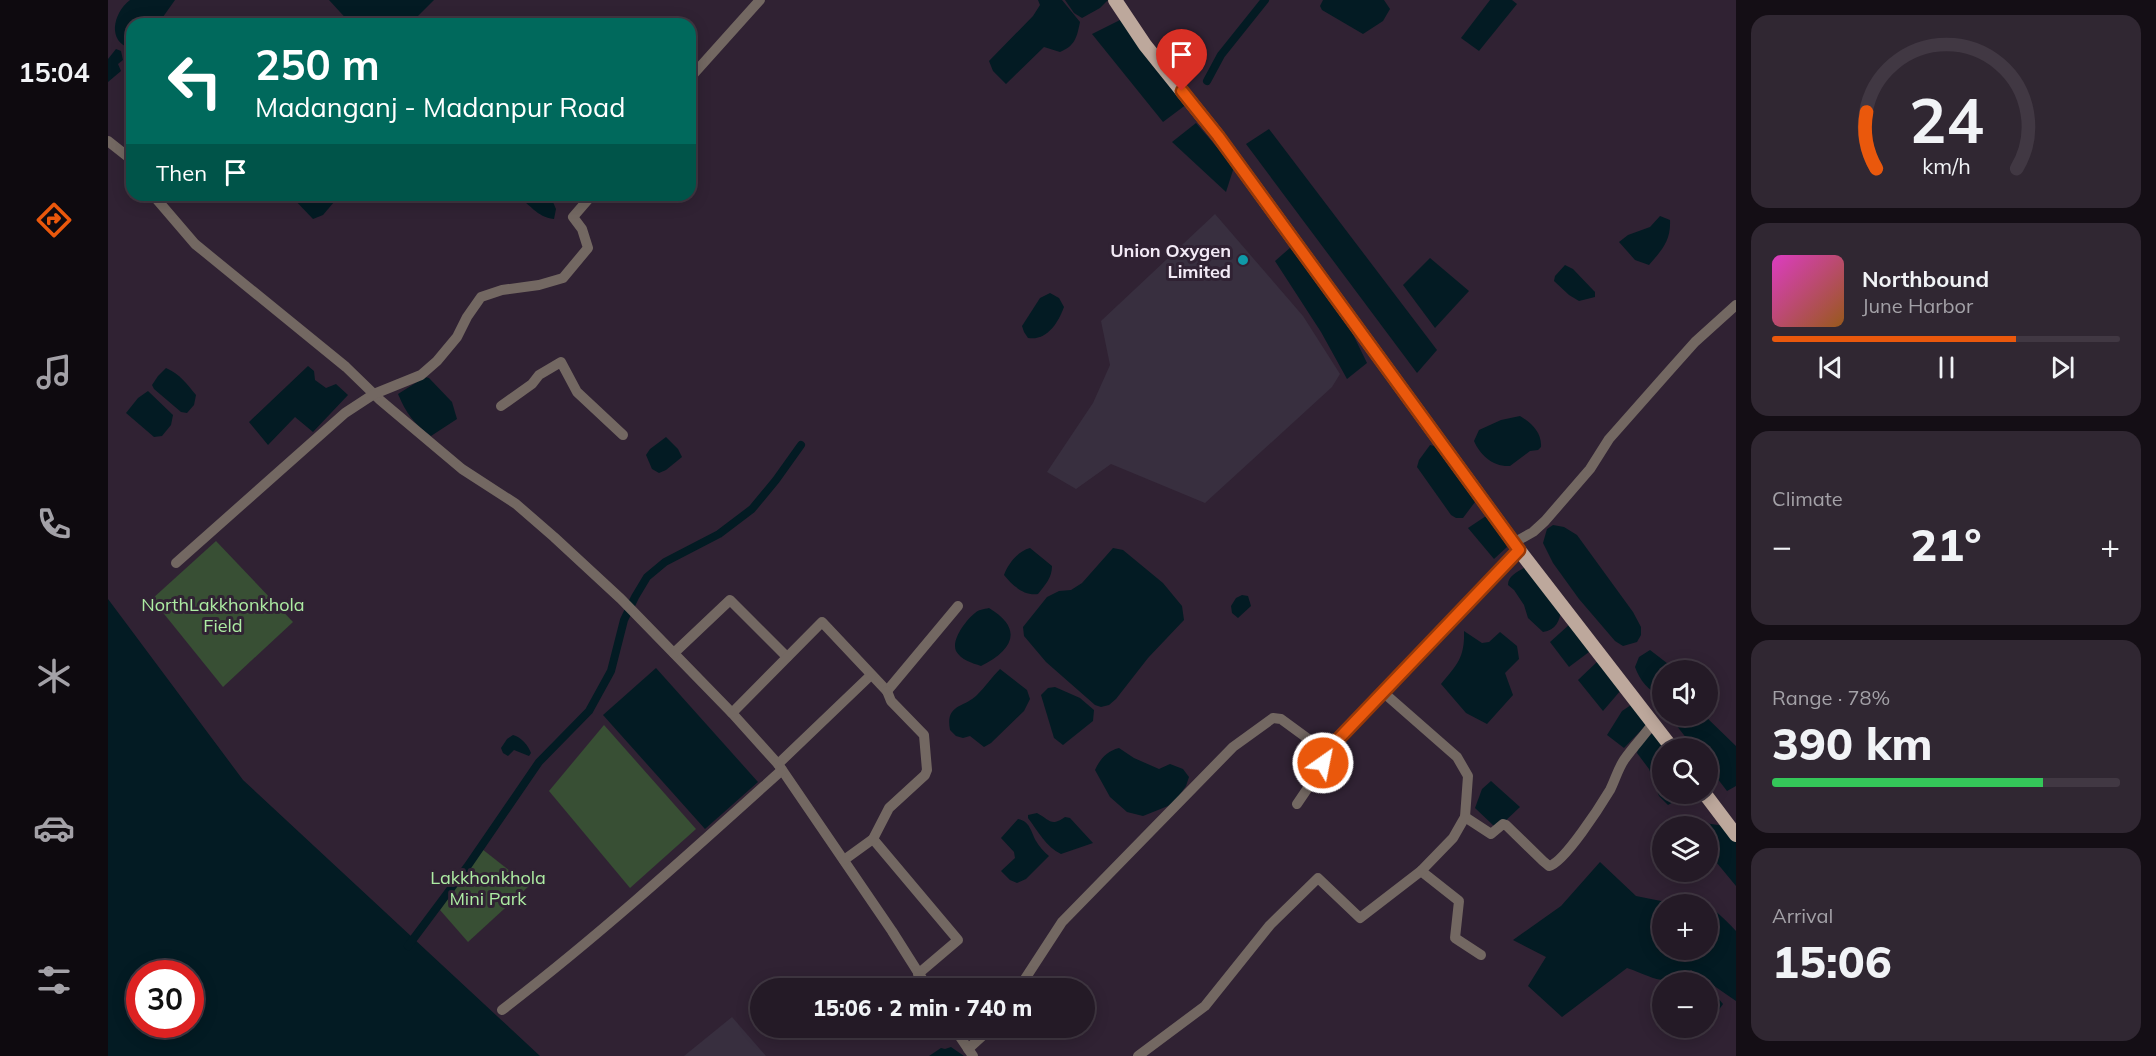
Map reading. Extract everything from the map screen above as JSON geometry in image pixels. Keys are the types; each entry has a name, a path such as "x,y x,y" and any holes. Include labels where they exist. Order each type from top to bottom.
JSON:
{"main road":[{"path":"1115,0 1146,45 1218,136 1517,546 1652,722"},
{"path":"1655,726 1664,738"},
{"path":"1713,804 1736,835"}],"street":[{"path":"696,71 760,0"},
{"path":"108,141 126,155"},
{"path":"158,201 195,244 346,367 462,470 523,510 621,599 674,652 780,767 892,931 921,978"},
{"path":"176,563 345,413 374,394 421,375 437,362 457,337 481,297 502,290 539,285 563,278 588,248 582,230 573,217 587,201"},
{"path":"1297,804 1320,770 1326,752 1384,693 1517,546 1545,520 1590,469 1610,439 1695,342 1736,305"},
{"path":"501,406 532,384 540,375 561,362 576,392 623,435"},
{"path":"674,652 730,600 787,657"},
{"path":"887,692 958,606"},
{"path":"732,713 822,622 924,735 927,767 925,776 889,808 873,839 844,860"},
{"path":"502,1010 639,897 780,767 871,675"},
{"path":"1138,1056 1205,1006 1270,925 1318,878 1360,918 1421,871 1453,838 1465,817 1468,776 1457,757 1384,693"},
{"path":"1026,978 1062,922 1233,747 1273,718 1281,719 1326,752"},
{"path":"1465,817 1491,834 1503,824 1506,825 1543,861 1549,866 1553,865 1569,849 1592,817 1610,790 1625,759 1652,724"},
{"path":"873,839 958,940 918,974"},
{"path":"1421,871 1459,901 1455,938 1481,955"},
{"path":"961,1038 971,1053 983,1038"}],"shaded area":[{"path":"1215,214 1303,316 1340,374 1332,387 1205,503 1111,464 1076,489 1047,472 1093,403 1110,365 1101,321"},
{"path":"732,1017 766,1056 684,1056"}],"green space":[{"name":"NorthLakkhonkhola Field","path":"216,541 293,622 223,687 152,599"},
{"path":"604,725 696,829 630,888 549,791"},
{"name":"Lakkhonkhola Mini Park","path":"482,849 529,886 468,942 440,910"}],"water":[{"path":"130,0 175,0 162,18 126,18 126,46 118,40 115,27 119,13"},
{"path":"329,0 434,0 416,18 346,18"},
{"path":"1038,0 1062,0 1080,22 1076,37 1069,47 1060,52 1044,47 1006,84 993,71 989,61 1033,16 1040,5"},
{"path":"1065,0 1108,0 1100,8 1082,18 1074,13"},
{"path":"1323,0 1384,0 1390,9 1383,21 1363,34 1322,10 1320,6"},
{"path":"1490,0 1512,0 1517,4 1479,51 1461,38"},
{"path":"1120,20 1187,104 1163,122 1092,34"},
{"path":"116,49 121,51 123,60 118,64 121,71 108,82 108,59"},
{"path":"1196,123 1234,167 1226,192 1172,142"},
{"path":"1269,129 1437,350 1417,373 1246,144"},
{"path":"296,201 335,201 323,215 313,219"},
{"path":"523,201 553,201 556,209 554,219 538,213"},
{"path":"1660,216 1670,220 1665,245 1649,265 1635,260 1619,242 1628,235 1650,227"},
{"path":"1291,247 1344,316 1367,363 1347,379 1321,332 1275,261"},
{"path":"1430,258 1469,291 1435,328 1403,285"},
{"path":"1565,265 1573,269 1595,292 1595,297 1579,301 1554,281 1555,276"},
{"path":"1050,293 1059,298 1064,307 1062,313 1046,334 1041,337 1028,338 1022,326 1040,298"},
{"path":"308,366 314,371 315,380 326,388 336,384 348,395 313,432 295,417 268,445 249,422"},
{"path":"166,368 179,376 196,395 194,405 187,413 181,412 152,385"},
{"path":"425,377 429,378 452,402 457,419 431,436 411,418 398,394"},
{"path":"148,391 173,415 171,425 162,436 154,437 126,413 138,398"},
{"path":"1520,416 1535,429 1540,437 1541,447 1530,451 1510,466 1504,466 1488,459 1474,441 1479,430 1501,420"},
{"path":"666,437 678,449 682,457 659,473 652,469 646,455"},
{"path":"1430,445 1438,447 1476,497 1463,518 1451,515 1417,467 1419,460"},
{"path":"1489,514 1507,547 1494,559 1468,528"},
{"path":"1553,525 1564,527 1577,535 1633,612 1641,627 1641,635 1637,642 1623,646 1615,641 1579,599 1553,563 1543,543 1547,529"},
{"path":"1030,548 1052,566 1046,584 1038,594 1019,589 1004,575 1014,558"},
{"path":"1113,548 1123,550 1163,583 1182,606 1184,620 1148,658 1116,699 1109,705 1101,707 1095,705 1046,662 1024,636 1023,627 1047,597 1059,591 1071,590 1082,583"},
{"path":"1524,568 1529,568 1561,609 1556,624 1547,631 1543,632 1528,618 1524,605 1508,585 1511,577"},
{"path":"1242,595 1248,596 1251,606 1238,618 1232,613 1231,606 1236,598"},
{"path":"108,599 243,780 540,1056 108,1056"},
{"path":"989,608 1007,624 1010,639 1001,653 981,666 961,657 955,646 960,630 971,616"},
{"path":"1570,624 1593,649 1569,667 1550,642"},
{"path":"1464,631 1482,643 1489,642 1500,632 1517,646 1519,659 1505,673 1513,695 1487,724 1466,713 1441,684 1459,660 1463,648"},
{"path":"1650,650 1663,660 1652,660 1652,691 1639,677 1635,667 1639,657"},
{"path":"1599,660 1621,690 1603,711 1578,680"},
{"path":"656,668 758,782 705,829 603,715"},
{"path":"1000,669 1027,690 1030,699 1024,711 984,747 970,736 963,738 956,736 950,730 950,715 977,695"},
{"path":"1055,687 1080,698 1094,710 1093,721 1063,745 1054,738 1041,695 1048,688"},
{"path":"1634,703 1648,723 1624,748 1607,735 1622,711"},
{"path":"1677,726 1715,726 1736,746 1736,786 1727,791 1718,779 1718,738 1686,738"},
{"path":"1653,733 1658,738 1652,738 1652,777 1637,753 1647,737"},
{"path":"513,735 526,744 531,753 529,756 514,750 508,756 503,753 501,748"},
{"path":"1119,748 1134,758 1159,769 1170,764 1183,769 1189,777 1186,786 1175,801 1143,816 1127,812 1110,797 1095,770 1104,756"},
{"path":"1491,781 1520,807 1501,825 1495,827 1475,808 1482,789"},
{"path":"1037,813 1053,822 1065,817 1070,818 1093,843 1061,854 1047,843 1028,818 1028,815"},
{"path":"1018,819 1028,824 1037,843 1049,856 1026,879 1017,883 1001,871 1015,858 1014,852 1001,838"},
{"path":"1718,825 1724,826 1736,841 1736,886 1718,864"},
{"path":"1600,862 1636,896 1652,899 1652,960 1718,960 1718,914 1736,931 1736,1001 1718,989 1718,972 1691,970 1688,972 1652,972 1652,978 1627,968 1562,1017 1528,986 1546,957 1513,940 1561,906"},
{"path":"1718,998 1723,1004 1718,1011"},
{"path":"951,1047 964,1056 929,1056 941,1048"}],"waterway":[{"path":"1207,81 1221,55 1265,0"},
{"path":"408,946 467,867 539,762 589,711 611,671 624,620 647,577 665,562 719,534 752,509 801,445"}],"place":[{"name":"Union Oxygen Limited","path":"1243,260"}],"route":[{"path":"1182,91 1218,136 1519,550 1326,752 1323,763"}]}
